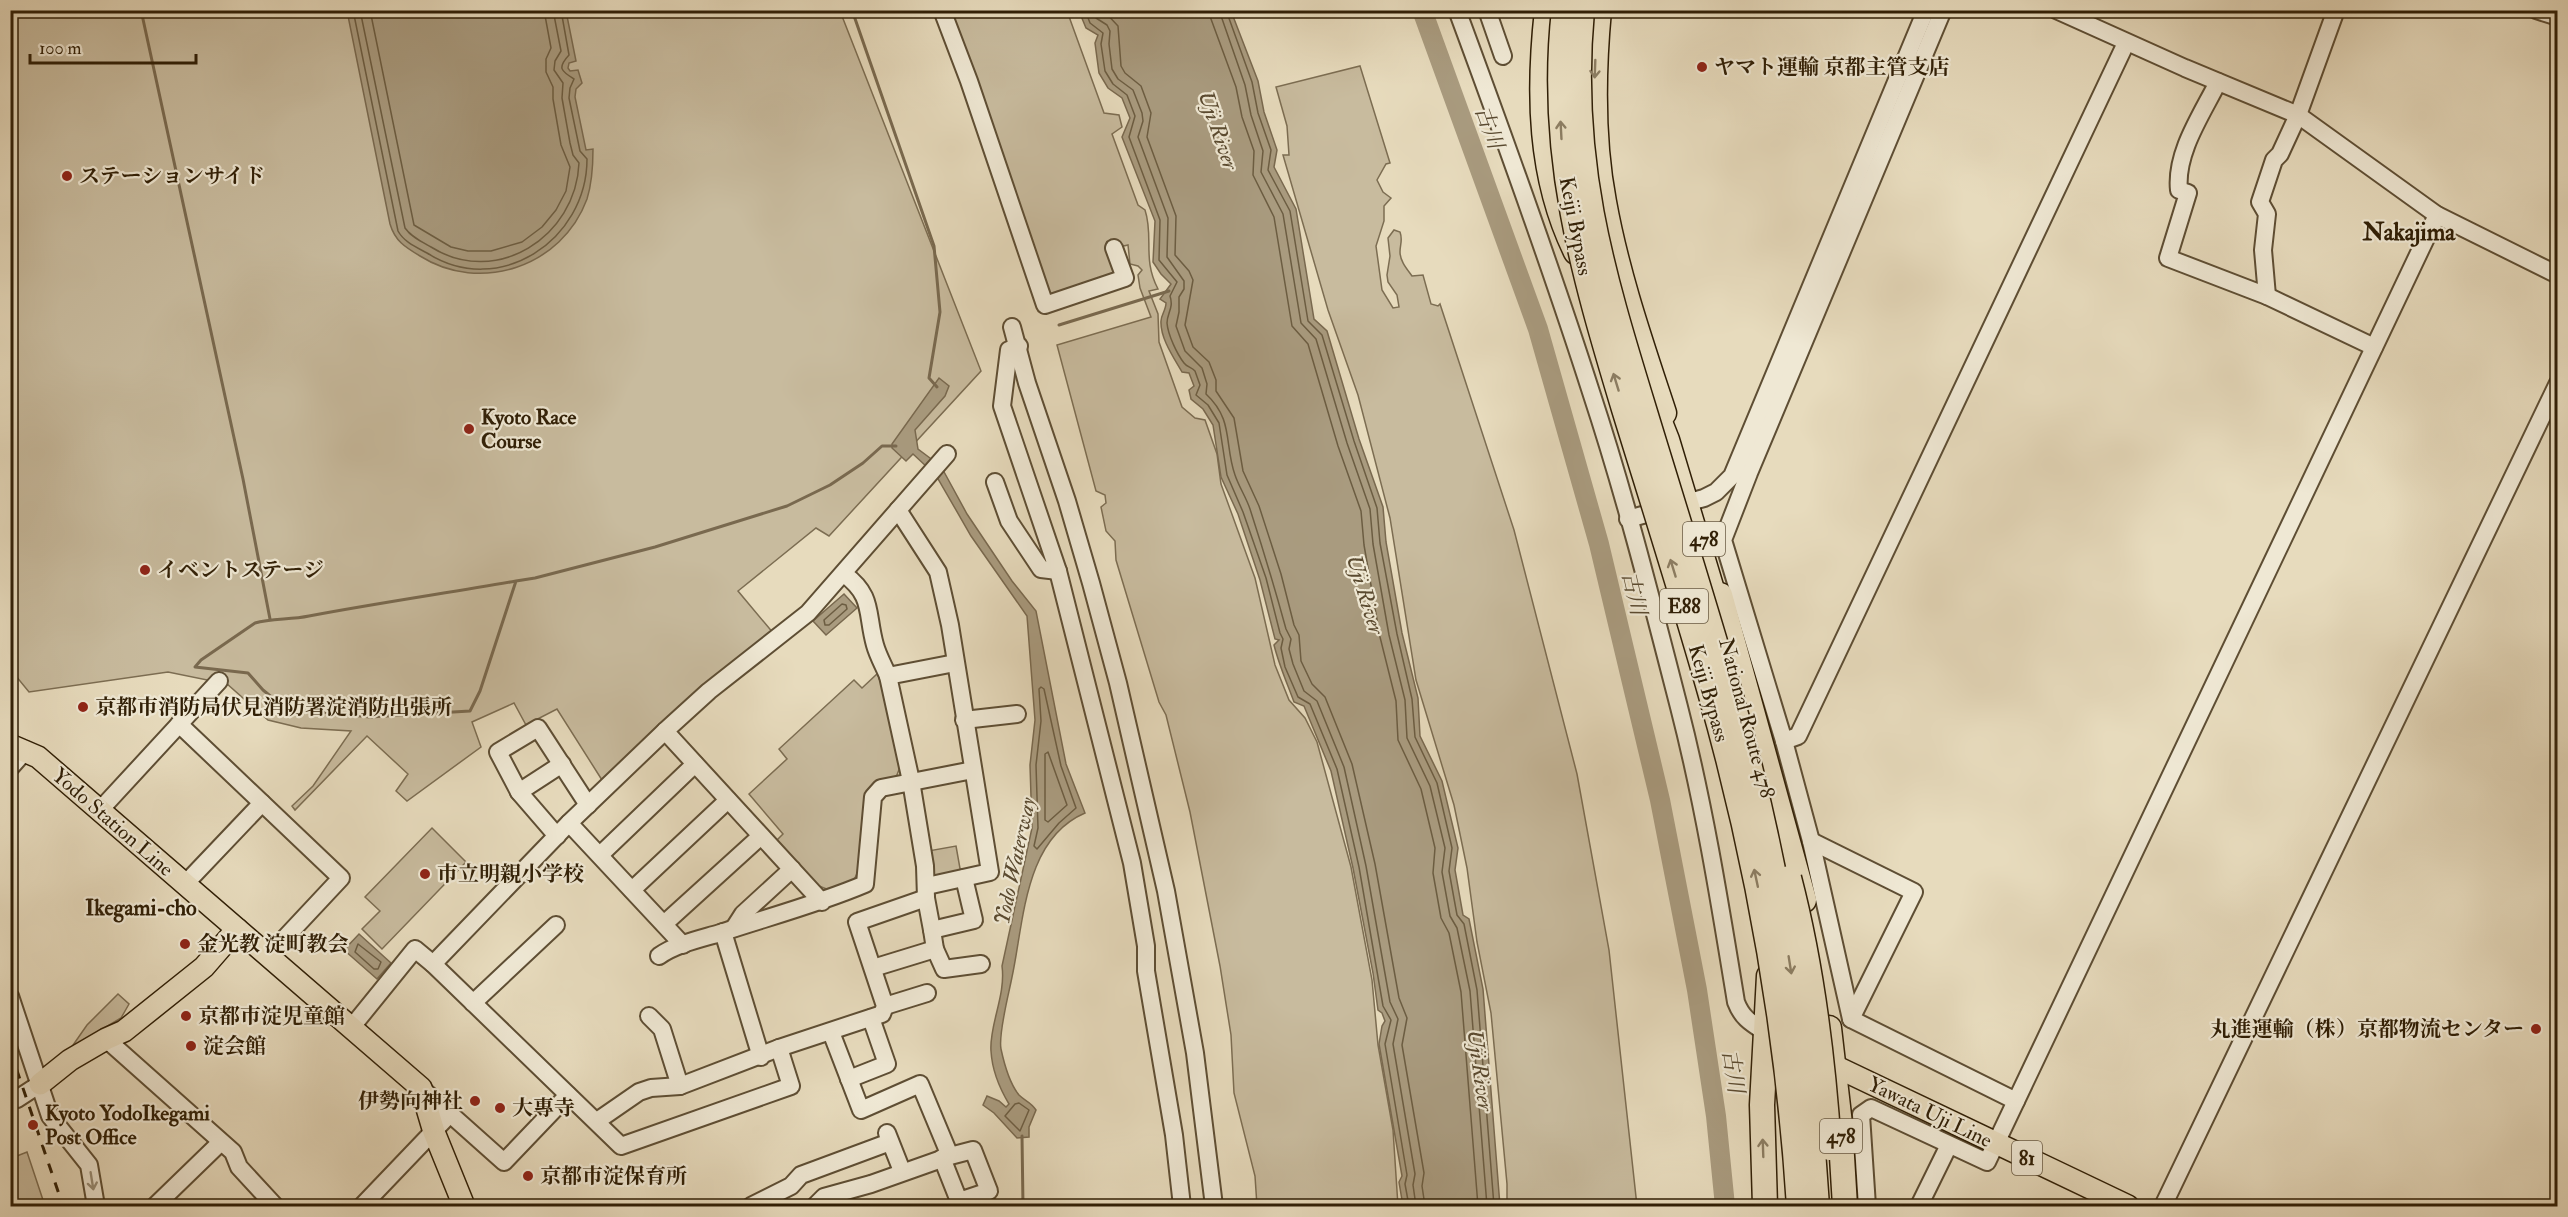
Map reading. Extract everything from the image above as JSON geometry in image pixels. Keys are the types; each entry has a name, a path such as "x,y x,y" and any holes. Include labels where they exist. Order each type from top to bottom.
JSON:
{"highway":[{"name":"National Route 478","path":"1547,10 1542,66 1543,128 1557,207 1565,230 1654,405 1690,503 1762,765 1775,837 1776,873 1772,1023 1762,1105 1765,1206"},
{"name":"Keiji Bypass","path":"1564,10 1559,87 1562,140 1565,176 1578,248 1727,754 1756,880 1772,1023 1791,1102 1799,1206"},
{"name":"Keiji Bypass","path":"1582,10 1578,87 1580,137 1586,191 1596,244 1728,687 1768,850 1786,940 1808,1090 1817,1206"},
{"name":"National Route 478","path":"1599,10 1595,118 1604,201 1629,302 1690,503 1789,803 1834,1066 1845,1206"},
{"path":"1728,687 1774,822 1807,954 1823,1073 1832,1206"},
{"path":"1772,1023 1777,1059 1784,1206"}],"main road":[{"name":"Yodo Station Line","path":"19,748 38,757 421,1088"},
{"path":"40,1084 70,1060 124,1031 204,968 237,929"},
{"name":"Yawata Uji Line","path":"1772,1023 1834,1066 2128,1206"},
{"path":"421,1088 434,1132 464,1206"}],"street":[{"path":"942,10 969,81 1045,304 1125,278 1114,248"},
{"path":"1457,10 1514,165 1570,328 1592,394 1628,519 1680,709 1709,848 1736,1002 1747,1021 1772,1023"},
{"path":"1487,10 1503,56"},
{"path":"1851,1020 1811,841 1789,803 1784,741 1723,540 1742,470 1926,10"},
{"path":"1628,519 1690,503 1716,492 1742,470 1943,10"},
{"path":"2056,10 2126,43 2298,115 2437,215 2558,275"},
{"path":"2267,296 2263,250 2267,214 2260,202 2274,160 2280,154 2298,115 2336,10"},
{"path":"2536,10 2558,17"},
{"path":"1784,741 1798,736 2126,43"},
{"path":"2218,82 2183,154 2177,175 2179,190 2188,194 2168,258 2267,296 2374,346"},
{"path":"1867,1206 1861,1114 1871,1108 1987,1162 2437,215"},
{"path":"1012,327 1094,594 1118,683 1164,880 1195,1053 1214,1206"},
{"path":"1019,346 1009,350 1002,406 1058,571 1132,863 1146,946 1146,971 1174,1135 1182,1206"},
{"path":"2163,1206 2558,383"},
{"path":"433,964 569,823 665,731 709,691 808,613 938,464"},
{"path":"994,482 1009,521 1041,569 1058,571"},
{"path":"597,1121 639,1092 651,1088 680,1086 761,1057 779,1048 882,1014 885,1006 858,922 926,892 964,878 990,872 950,625 938,572 898,510"},
{"path":"844,574 857,583 866,598 875,645 888,676 911,782 935,949 944,969 981,964"},
{"path":"888,676 955,663"},
{"path":"100,810 219,681"},
{"path":"964,720 1017,714"},
{"path":"179,724 341,878 268,956"},
{"path":"557,836 519,792 498,752 538,728 588,805"},
{"path":"665,731 822,902"},
{"path":"10,768 19,748"},
{"path":"519,792 562,764"},
{"path":"600,855 695,764"},
{"path":"659,956 683,945 728,930 822,902 865,884 873,797 881,788 973,770"},
{"path":"632,890 728,800"},
{"path":"185,884 262,803"},
{"path":"569,823 683,945"},
{"path":"664,924 761,836"},
{"path":"1811,841 1914,892 1851,1020"},
{"path":"728,930 792,869"},
{"path":"932,930 974,920 964,878"},
{"path":"473,1003 556,925"},
{"path":"728,930 761,1057"},
{"path":"873,968 935,949"},
{"path":"351,1028 415,950 433,964 621,1146 791,1086 779,1048"},
{"path":"885,1006 927,993"},
{"path":"10,996 50,1116 89,1165 96,1206"},
{"path":"649,1016 662,1029 680,1086"},
{"path":"849,1079 887,1064 871,1018"},
{"path":"1851,1020 2016,1101"},
{"path":"815,1170 820,1202 946,1157 920,1084 861,1110 831,1032"},
{"path":"106,1039 233,1152 239,1167 275,1206"},
{"path":"10,1097 17,1099 40,1084"},
{"path":"421,1088 504,1162 568,1095"},
{"path":"362,1206 450,1114"},
{"path":"751,1206 778,1200 801,1175 888,1137 902,1171"},
{"path":"163,1204 221,1142"},
{"path":"1919,1206 1949,1145"}],"shaded area":[{"name":"Kyoto Race Course","path":"10,11 840,11 981,371 829,536 816,528 738,591 774,634 602,780 557,709 526,725 514,703 472,722 481,747 407,801 396,791 408,774 367,736 295,810 292,806 313,786 351,731 301,728 268,720 218,676 212,681 168,672 29,692 11,670"},
{"path":"942,11 1067,11 1104,113 1119,115 1122,127 1112,134 1138,205 1145,210 1149,230 1150,268 1158,289 1149,291 1158,314 1159,342 1182,407 1195,418 1205,420 1217,454 1221,484 1255,578 1275,665 1289,700 1305,718 1317,742 1351,867 1372,980 1378,1045 1393,1130 1398,1206 1257,1206 1255,1176 1234,1093 1231,1035 1220,966 1190,812 1166,715 1159,702 1116,560 1115,541 1106,531 1101,507 1106,503 1105,495 1096,491 1057,345 1151,317 1140,288 1138,275 1142,270 1130,264 1128,245 1115,248 1125,278 1045,305"},
{"path":"1360,66 1390,163 1386,164 1377,180 1383,192 1391,198 1384,206 1384,221 1376,246 1382,290 1393,308 1399,307 1397,295 1388,282 1387,275 1390,256 1388,238 1394,230 1400,232 1401,235 1400,255 1404,265 1412,276 1423,275 1431,304 1438,306 1440,304 1514,530 1577,774 1609,950 1637,1206 1507,1206 1507,1184 1491,1013 1454,805 1416,680 1390,518 1358,395 1328,310 1283,155 1289,155 1287,126 1276,87"},
{"path":"877,674 884,686 900,767 895,780 879,782 859,869 854,880 829,890 819,886 776,841 783,834 749,794 787,759 779,749 854,680 862,688"},
{"path":"432,828 466,862 382,949 362,929 380,911 365,897"},
{"path":"956,846 961,874 932,877 928,851"},
{"path":"118,994 129,1004 121,1018 71,1048 87,1025"},
{"path":"27,1152 45,1206 11,1206 11,1155 12,1158"}],"water":[{"path":"347,11 566,11 576,61 569,63 568,68 570,71 578,70 582,83 576,89 575,97 586,150 593,149 593,162 587,199 575,223 559,242 539,257 517,267 493,273 468,273 443,267 420,256 398,239 390,224"},
{"name":"Uji River","path":"1079,11 1231,11 1258,81 1264,112 1277,150 1274,167 1296,209 1314,319 1327,331 1359,439 1383,507 1386,542 1402,633 1418,698 1420,736 1442,781 1458,848 1455,870 1463,915 1469,919 1483,989 1500,1206 1403,1206 1399,1182 1402,1176 1379,1044 1385,1021 1378,1010 1353,868 1331,771 1304,706 1294,702 1281,667 1274,645 1279,640 1275,639 1260,580 1238,514 1221,477 1213,425 1203,409 1191,399 1189,390 1194,386 1189,373 1182,372 1163,334 1161,319 1166,303 1160,299 1171,284 1153,262 1155,221 1122,137 1130,118 1122,98 1108,88 1099,73 1095,43 1098,35 1086,28"},
{"path":"939,378 949,386 945,396 915,430 918,449 934,461 928,468 913,454 906,461 892,448 892,444"},
{"path":"943,470 967,514 1012,581 1036,611 1066,764 1085,813 1065,825 1050,842 1038,862 1024,908 1002,1024 1001,1049 1010,1079 1019,1095 1036,1110 1029,1127 1029,1137 1017,1138 994,1113 983,1105 987,1096 1006,1107 1009,1104 995,1072 991,1041 1002,988 1002,966 1032,828 1030,765 1035,720 1027,616 971,536 937,477"},
{"path":"844,594 857,608 826,635 813,621"},
{"path":"359,934 391,963 377,979 344,950"}],"waterway":[{"path":"141,10 243,479 270,619"},
{"path":"852,10 934,246 940,312 929,378 937,387"},
{"name":"古川","path":"1422,10 1538,329 1599,544 1660,800 1697,990 1716,1116 1725,1206"},
{"path":"1059,325 1169,291"},
{"path":"516,581 480,691 470,711 370,717 285,708 263,690 248,673 195,667 201,660 255,623 302,617 387,602 516,581 535,578 655,547 787,506 830,485 863,463 882,446 896,446"},
{"name":"Yodo Waterway","path":"1022,1136 1023,1206"}],"railway":[{"path":"10,1050 63,1206"}],"place":[{"name":"ヤマト運輸 京都主管支店","path":"1702,67"},
{"name":"ステーションサイド","path":"67,176"},
{"name":"Kyoto Race Course","path":"469,429"},
{"name":"イベントステージ","path":"145,570"},
{"name":"京都市消防局伏見消防署淀消防出張所","path":"83,707"},
{"name":"市立明親小学校","path":"425,874"},
{"name":"金光教 淀町教会","path":"185,944"},
{"name":"京都市淀児童館","path":"186,1016"},
{"name":"丸進運輸（株）京都物流センター","path":"2536,1029"},
{"name":"淀会館","path":"191,1046"},
{"name":"伊勢向神社","path":"475,1101"},
{"name":"大專寺","path":"500,1108"},
{"name":"Kyoto YodoIkegami Post Office","path":"33,1125"},
{"name":"京都市淀保育所","path":"528,1176"}],"district":[{"name":"Nakajima","path":"2409,232"},
{"name":"Ikegami-cho","path":"141,907"}]}
